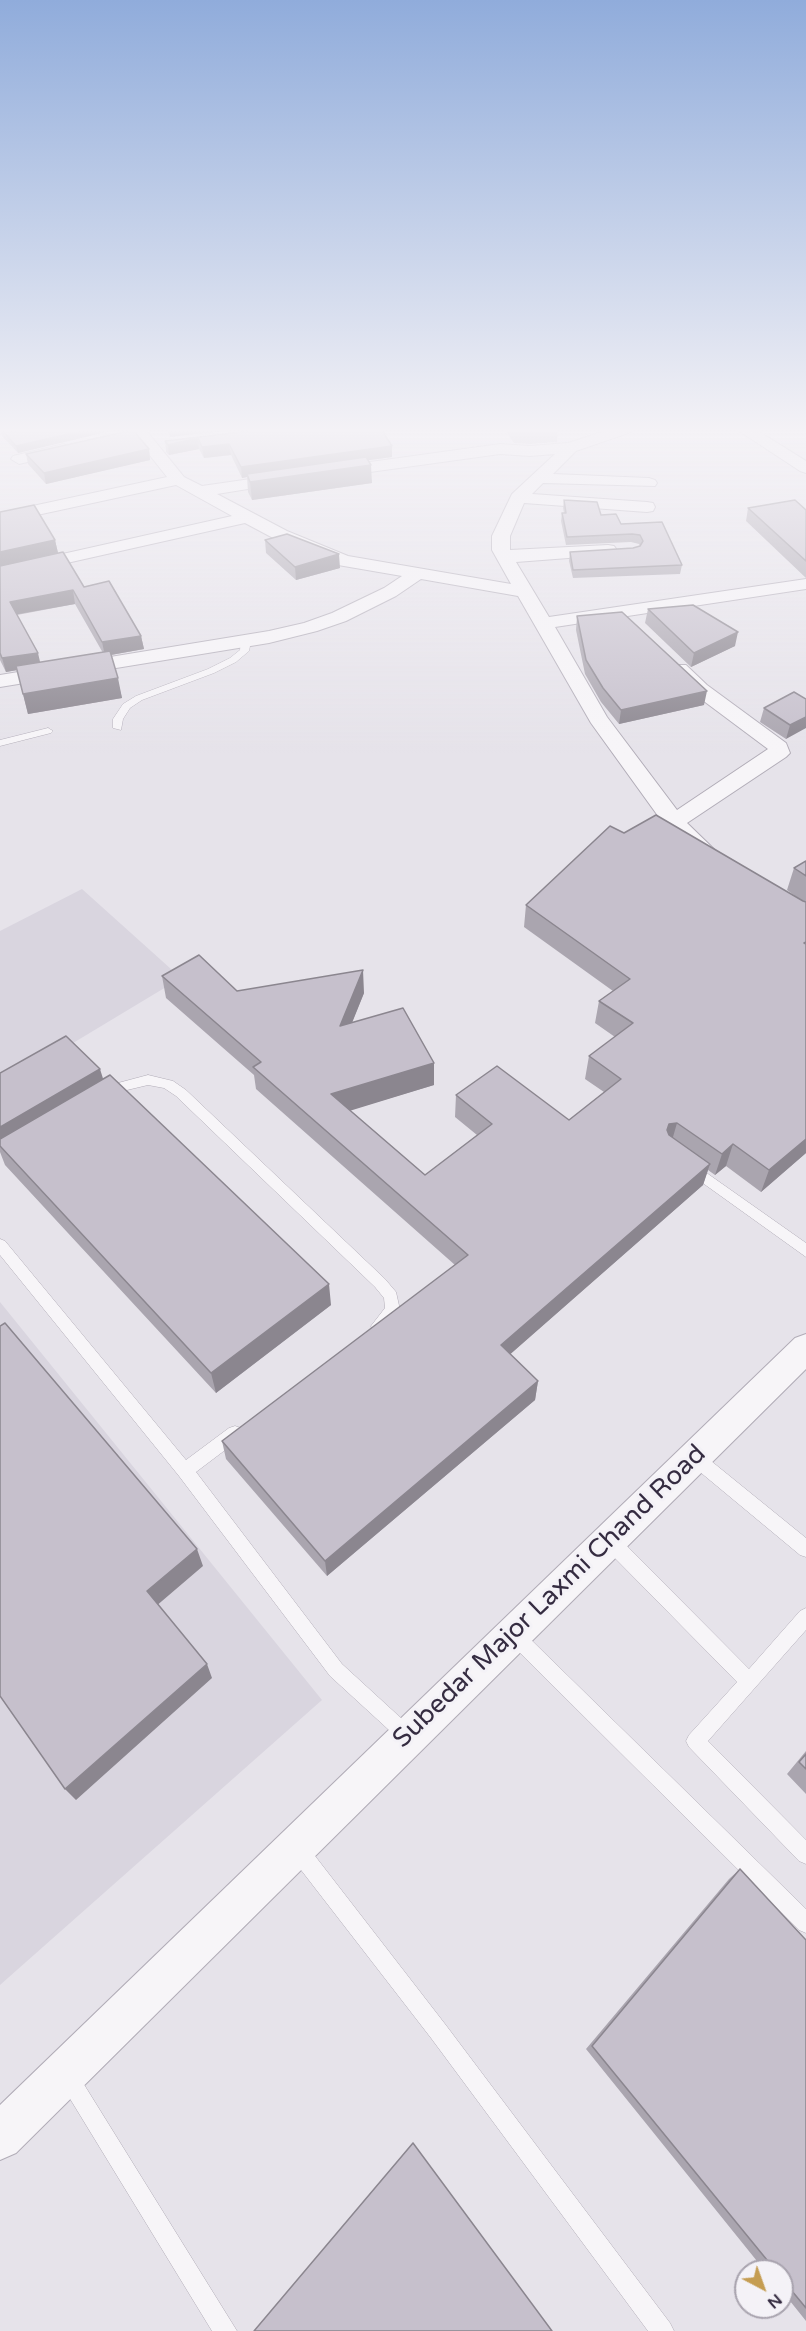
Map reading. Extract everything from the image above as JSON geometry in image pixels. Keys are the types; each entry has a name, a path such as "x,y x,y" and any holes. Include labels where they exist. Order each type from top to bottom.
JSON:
{"street":[{"path":"0,573 156,538"},
{"path":"287,538 344,561 526,592"},
{"path":"501,538 501,550 545,623 598,719 689,840 728,867"},
{"path":"505,557 631,549"},
{"path":"0,681 246,641 310,627 339,617 390,592 417,574"},
{"path":"545,623 806,584"},
{"path":"621,612 635,627"},
{"path":"665,656 700,689 779,747 779,753 674,822"},
{"name":"Subedar Major Laxmi Chand Road","path":"0,2137 806,1348"}],"lane":[{"path":"118,728 118,719 126,706 139,698 211,671 233,660 243,651 246,641"},
{"path":"0,743 48,731"},
{"path":"93,1104 123,1086 148,1080 168,1084 181,1093 391,1296 393,1310 386,1320 367,1335"},
{"path":"679,1158 806,1251"},
{"path":"0,1245 185,1471 336,1670 408,1736"},
{"path":"185,1471 252,1420"},
{"path":"694,1457 806,1549"},
{"path":"608,1540 749,1682"},
{"path":"806,1617 695,1741 806,1854"},
{"path":"513,1634 806,1923"},
{"path":"295,1846 438,2031 662,2331"},
{"path":"66,2073 225,2331"}],"shaded area":[{"path":"82,889 181,978 0,1087 0,931"},
{"path":"0,1302 322,1700 0,1985"}],"building":[{"path":"0,538 54,538 55,540 0,552"},
{"path":"297,538 339,554 295,567 265,540"},
{"path":"641,538 669,538 682,565 573,570 570,552 633,548 640,546 643,541"},
{"path":"781,538 806,538 806,561"},
{"path":"63,552 84,587 109,581 141,636 102,642 73,590 10,602 38,653 2,658 0,653 0,566"},
{"path":"693,605 738,632 694,653 648,609"},
{"path":"622,612 707,691 621,710 603,688 586,660 577,616"},
{"path":"110,651 118,678 23,694 16,666"},
{"path":"794,692 806,699 806,717 790,725 764,708"},
{"path":"656,815 806,902 806,942 804,943 806,944 806,1139 769,1170 733,1144 722,1154 677,1123 669,1124 667,1130 669,1135 710,1164 501,1345 538,1381 325,1561 222,1441 468,1255 253,1067 261,1062 162,976 199,955 237,991 363,970 340,1026 403,1008 434,1063 331,1094 425,1175 492,1124 456,1095 497,1066 569,1120 621,1079 589,1056 633,1023 599,1001 630,979 526,905 610,826 624,833"},
{"path":"806,861 806,876 794,868"},
{"path":"66,1036 100,1069 0,1127 0,1073"},
{"path":"110,1075 329,1284 211,1373 0,1146 0,1139"},
{"path":"5,1323 197,1549 147,1591 207,1664 65,1789 0,1696 0,1326"},
{"path":"806,1754 806,1769 799,1762"},
{"path":"740,1869 806,1940 806,2308 794,2294 794,2259 766,2259 592,2046"},
{"path":"413,2143 552,2331 254,2331"}]}
